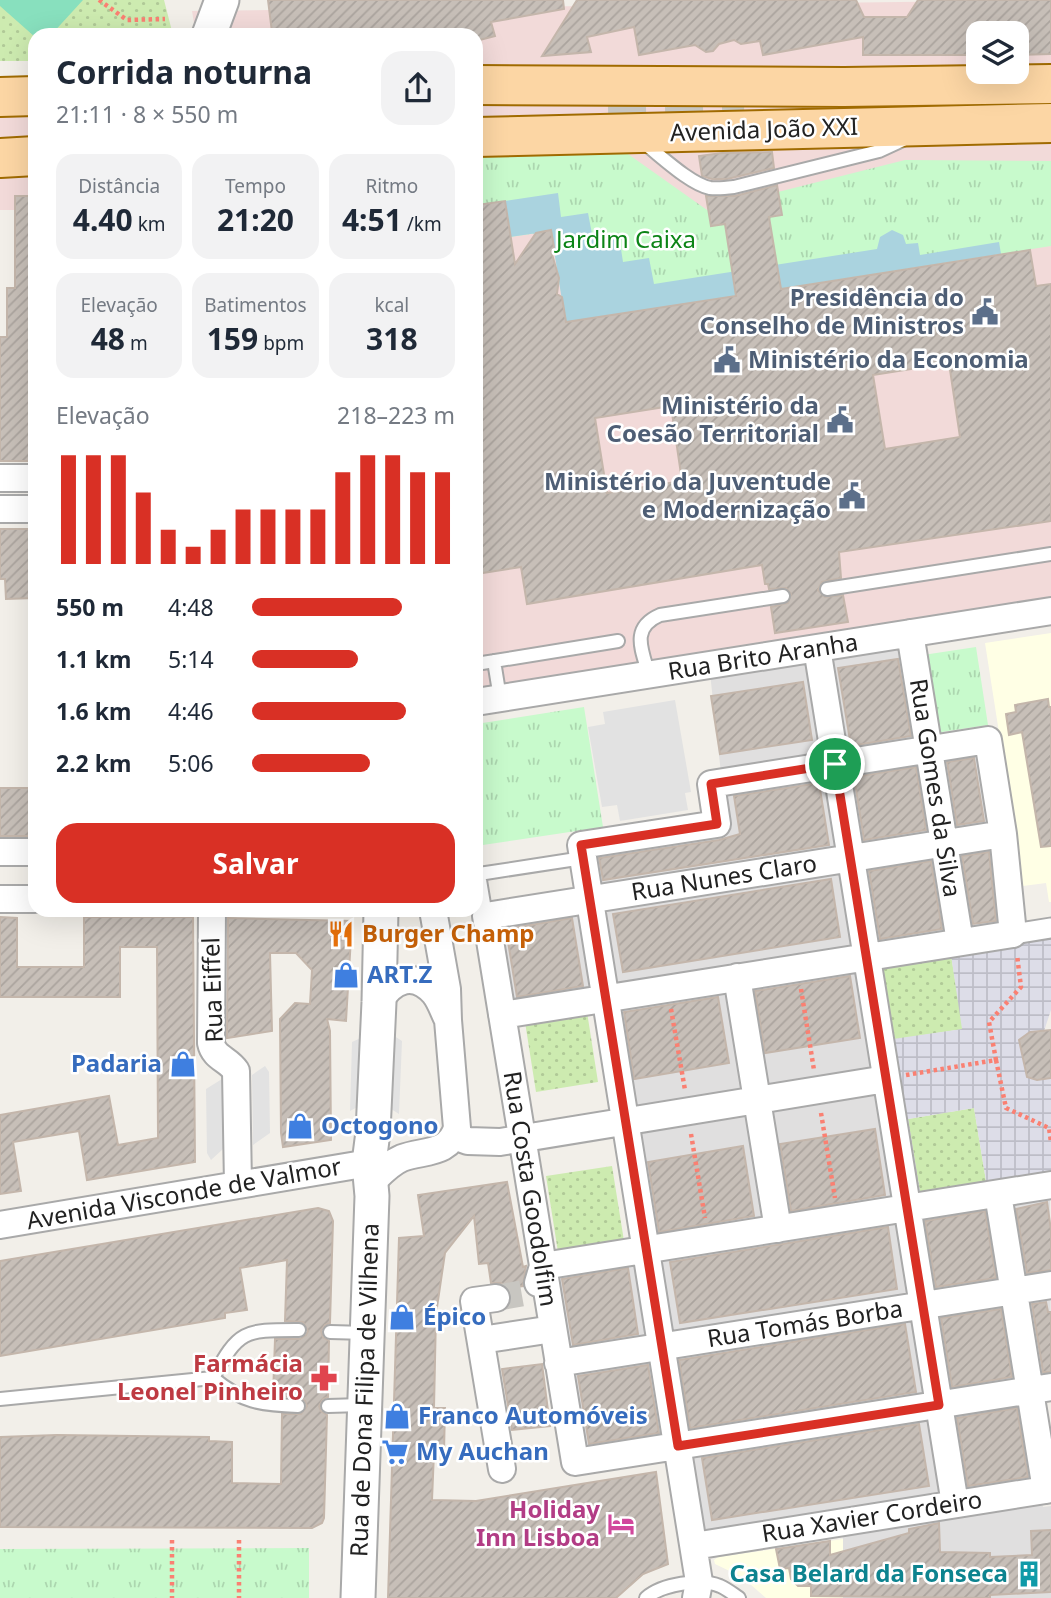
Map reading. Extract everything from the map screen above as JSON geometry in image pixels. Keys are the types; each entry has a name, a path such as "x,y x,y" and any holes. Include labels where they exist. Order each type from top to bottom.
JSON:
{"main road":[{"name":"Avenida João XXI","path":"483,85 844,87 1051,83"},
{"path":"822,127 841,107 844,87"},
{"path":"0,97 28,96"},
{"path":"483,108 620,121"},
{"name":"Avenida João XXI","path":"483,136 620,121 822,127 1051,123"},
{"path":"0,132 28,130"},
{"path":"0,158 28,156"}],"street":[{"path":"212,28 224,0"},
{"path":"224,0 234,28"},
{"path":"0,478 28,478"},
{"path":"0,509 28,509"},
{"name":"Rua Brito Aranha","path":"488,700 1051,611"},
{"name":"Rua Gomes da Silva","path":"910,633 960,942"},
{"path":"817,648 955,1504"},
{"path":"698,1590 694,1546 582,851 717,824 711,784 988,740 1003,834 1013,934"},
{"name":"Rua Nunes Claro","path":"486,916 1003,834"},
{"path":"0,852 28,852"},
{"path":"0,899 28,899"},
{"name":"Rua Costa Goodolfim","path":"486,916 522,1139 539,1279 553,1329 575,1462 678,1446"},
{"name":"Rua Eiffel","path":"212,917 211,1043 214,1053 233,1065 236,1071 238,1185"},
{"name":"Rua de Dona Filipa de Vilhena","path":"358,1598 381,917"},
{"path":"371,1159 391,1164 445,1147 454,1136 457,1121 447,1020 447,989 434,917"},
{"path":"502,1015 1051,928"},
{"path":"737,977 778,1229"},
{"path":"379,1002 393,985 407,979 424,984 436,995 447,1020"},
{"path":"454,1136 482,1143 522,1139 886,1079"},
{"path":"371,1159 398,1150 414,1155"},
{"name":"Avenida Visconde de Valmor","path":"0,1225 238,1185 371,1159"},
{"path":"539,1279 646,1250 1051,1185"},
{"path":"998,1194 1014,1291 1040,1389 1049,1489"},
{"name":"Rua Tomás Borba","path":"558,1363 1051,1285"},
{"path":"496,1297 474,1301 502,1469"},
{"path":"481,1340 553,1329"},
{"path":"678,1446 1040,1389"},
{"name":"Rua Xavier Cordeiro","path":"694,1546 1049,1489"}],"lane":[{"path":"620,121 696,182 718,189 879,152 934,125"},
{"path":"827,589 1051,554"},
{"path":"649,675 640,643 641,631 648,621 660,615 783,596"},
{"path":"483,663 618,641"},
{"path":"488,700 494,661"},
{"path":"483,873 582,851"},
{"path":"483,898 486,916"},
{"path":"213,1378 237,1339 261,1330 299,1330"},
{"path":"330,1332 367,1334"},
{"path":"0,1399 213,1378 228,1390 262,1405 298,1406"},
{"path":"328,1406 364,1405"},
{"path":"646,1598 668,1587 698,1590 719,1586 739,1598"}],"path":[{"path":"99,0 127,19 165,19"},
{"path":"1013,934 1021,987 989,1022 1006,1108 1049,1128 1051,1142"},
{"path":"798,968 838,1219"},
{"path":"668,989 709,1240"},
{"path":"886,1079 996,1060"},
{"path":"172,1540 172,1598"},
{"path":"239,1540 239,1598"}],"shaded area":[{"path":"1051,0 1051,619 483,710 483,28 195,28 192,11"},
{"path":"0,85 28,85 28,210 0,210"},
{"path":"1051,633 1049,902 1046,883 1023,886 985,643"},
{"path":"905,642 922,758 982,747 1007,929 858,952 898,1217 1050,1192 1051,1379 1020,1385 1043,1507 1051,1506 1051,1598 843,1598 843,1539 839,1510 703,1530 682,1436 583,1452 553,1272 656,1258 614,984 507,1001 497,922 598,909 591,853 727,828 710,673"},
{"path":"675,700 691,792 685,793 688,810 620,821 617,805 602,807 588,727 605,724 603,712"},
{"path":"1051,928 1051,1010 1044,1031 1020,1040 1027,1077 1037,1080 1051,1079 1051,1176 913,1207 871,960 881,966 893,1039 962,1029 951,955 1016,946","holes":["974,1108 986,1181 920,1192 908,1119"]},
{"path":"388,1032 402,1041 399,1114 385,1105"},
{"path":"365,1036 363,1104 350,1111 352,1042"},
{"path":"265,1066 269,1072 270,1133 253,1145 252,1075"},
{"path":"222,1079 223,1149 211,1160 207,1153 206,1089"},
{"path":"843,1539 843,1598 766,1598 742,1577 715,1564 714,1560 718,1557"}],"green space":[{"path":"0,0 164,0 171,28 28,28 28,61 0,61"},
{"path":"0,0 83,0 57,28 28,28 28,31 0,6"},
{"name":"Jardim Caixa","path":"483,154 628,154 707,210 905,160 1051,161 1051,246 566,322 551,231 510,237 504,201 483,204"},
{"path":"976,647 988,725 935,733 923,655"},
{"path":"584,707 603,827 483,845 483,723"},
{"path":"951,955 963,1029 893,1040 881,966"},
{"path":"587,1012 598,1082 536,1092 525,1022"},
{"path":"974,1108 986,1181 920,1192 908,1119"},
{"path":"612,1166 624,1241 558,1252 546,1176"},
{"path":"309,1548 309,1598 0,1598 0,1549"}],"water":[{"path":"558,193 561,217 588,213 593,239 619,236 623,262 649,258 654,284 877,249 880,237 892,230 903,235 906,244 918,243 920,255 999,242 1001,254 524,329 564,313 551,231 510,237 505,201"}],"building":[{"path":"268,0 563,0 564,9 491,22 495,36 483,39 483,28 272,28"},
{"path":"577,0 856,0 864,17 907,17 918,0 1051,0 1051,54 1029,55 1029,21 966,21 966,55 863,55 863,37 763,55 760,41 741,44 734,40 719,44 713,51 706,52 695,45 639,55 634,27 587,37 591,52 542,56"},
{"path":"772,152 774,168 727,179 702,176 699,156"},
{"path":"777,185 782,215 769,217 781,289 1030,250 1036,286 1051,284 1051,521 839,552 841,578 822,582 818,590 825,597 843,595 848,622 775,633 771,607 788,603 791,594 786,588 769,589 768,584 765,584 762,565 527,604 521,567 483,573 483,204 505,201 515,264 536,233 551,230 554,247 551,251 559,278 557,294 562,297 566,322 736,296 725,224 711,226 706,196 735,196","holes":["949,363 960,437 885,449 873,375","671,406 682,481 607,493 595,418"]},
{"path":"15,196 28,196 28,461 0,461 0,337 7,337 7,288 15,288"},
{"path":"0,529 28,529 28,598 6,599 5,579 0,579"},
{"path":"898,659 911,736 851,746 838,668"},
{"path":"803,682 812,740 720,754 711,696"},
{"path":"1048,699 1051,707 1051,846 1041,847 1022,732 1009,735 1006,714 1016,712 1015,705"},
{"path":"974,758 984,821 957,825 947,762"},
{"path":"916,767 926,830 864,840 854,777"},
{"path":"819,783 829,845 603,880 599,858 719,840 740,834 734,796"},
{"path":"0,788 28,788 28,836 0,836"},
{"path":"989,852 996,921 973,924 962,856"},
{"path":"931,861 942,929 880,939 869,871"},
{"path":"831,879 840,937 623,972 613,914"},
{"path":"0,917 17,918 17,967 84,967 84,917 193,917 195,1162 87,1180 79,1131 13,1142 21,1191 0,1194 0,1115 109,1096 118,1145 158,1138 157,947 120,947 120,997 0,997"},
{"path":"228,918 352,921 346,1021 327,1019 330,1031 331,1140 283,1147 281,1133 280,1019 295,1003 310,1004 312,970 296,953 270,953 272,1031 227,1038"},
{"path":"572,918 583,986 517,997 506,929"},
{"path":"850,976 860,1038 765,1053 755,991"},
{"path":"718,997 729,1063 634,1079 624,1012"},
{"path":"1051,1030 1051,1078 1037,1080 1027,1077 1019,1040 1030,1032"},
{"path":"875,1129 885,1195 791,1211 780,1144"},
{"path":"743,1146 754,1216 659,1232 648,1162"},
{"path":"507,1182 523,1267 526,1266 523,1286 508,1288 501,1283 491,1283 488,1263 479,1264 474,1216 445,1253 436,1314 434,1408 445,1408 444,1452 434,1452 432,1500 476,1501 656,1472 668,1564 643,1574 616,1598 388,1598 399,1238 424,1236 418,1195"},
{"path":"1047,1202 1051,1230 1051,1270 1027,1273 1016,1209"},
{"path":"318,1208 329,1211 333,1221 330,1323 321,1331 323,1337 329,1341 328,1397 323,1399 319,1406 327,1415 322,1523 312,1528 0,1527 0,1437 209,1437 209,1441 232,1442 232,1483 281,1484 282,1414 301,1414 307,1406 299,1397 273,1396 275,1339 300,1339 308,1331 303,1322 285,1321 287,1260 240,1268 247,1310 225,1313 225,1318 0,1356 0,1261"},
{"path":"985,1211 996,1278 936,1287 925,1221"},
{"path":"888,1227 897,1289 680,1323 670,1262"},
{"path":"628,1268 638,1334 573,1345 562,1279"},
{"path":"1046,1302 1048,1312 1051,1312 1051,1372 1043,1372 1032,1304"},
{"path":"1001,1309 1012,1377 952,1387 941,1318"},
{"path":"905,1324 916,1392 690,1428 679,1360"},
{"path":"542,1364 550,1426 512,1430 502,1369"},
{"path":"648,1365 659,1433 589,1444 578,1376"},
{"path":"1017,1408 1028,1477 968,1486 957,1418"},
{"path":"919,1424 929,1486 712,1520 702,1458"},
{"path":"939,1523 940,1552 990,1553 990,1557 1032,1555 1031,1531 1051,1530 1051,1592 990,1595 990,1598 811,1596 811,1586 798,1586 791,1579 789,1568 780,1569 776,1549 830,1541 830,1555 909,1533 909,1529"}],"tunnel":[{"path":"608,107 744,104"},
{"path":"496,1298 535,1291"}],"place":[{"name":"Presidência do Conselho de Ministros","path":"985,312"},
{"name":"Ministério da Economia","path":"727,360"},
{"name":"Ministério da Coesão Territorial","path":"840,420"},
{"name":"Ministério da Juventude e Modernização","path":"852,496"},
{"name":"Burger Champ","path":"341,934"},
{"name":"ART.Z","path":"346,975"},
{"name":"Padaria","path":"183,1064"},
{"name":"Octogono","path":"300,1126"},
{"name":"Épico","path":"402,1317"},
{"name":"Farmácia Leonel Pinheiro","path":"324,1378"},
{"name":"Franco Automóveis","path":"397,1416"},
{"name":"My Auchan","path":"395,1452"},
{"name":"Holiday Inn Lisboa","path":"621,1524"},
{"name":"Casa Belard da Fonseca","path":"1029,1574"}],"route":[{"path":"835,764 939,1405 678,1446 581,845 717,824 711,784 835,764"}]}
